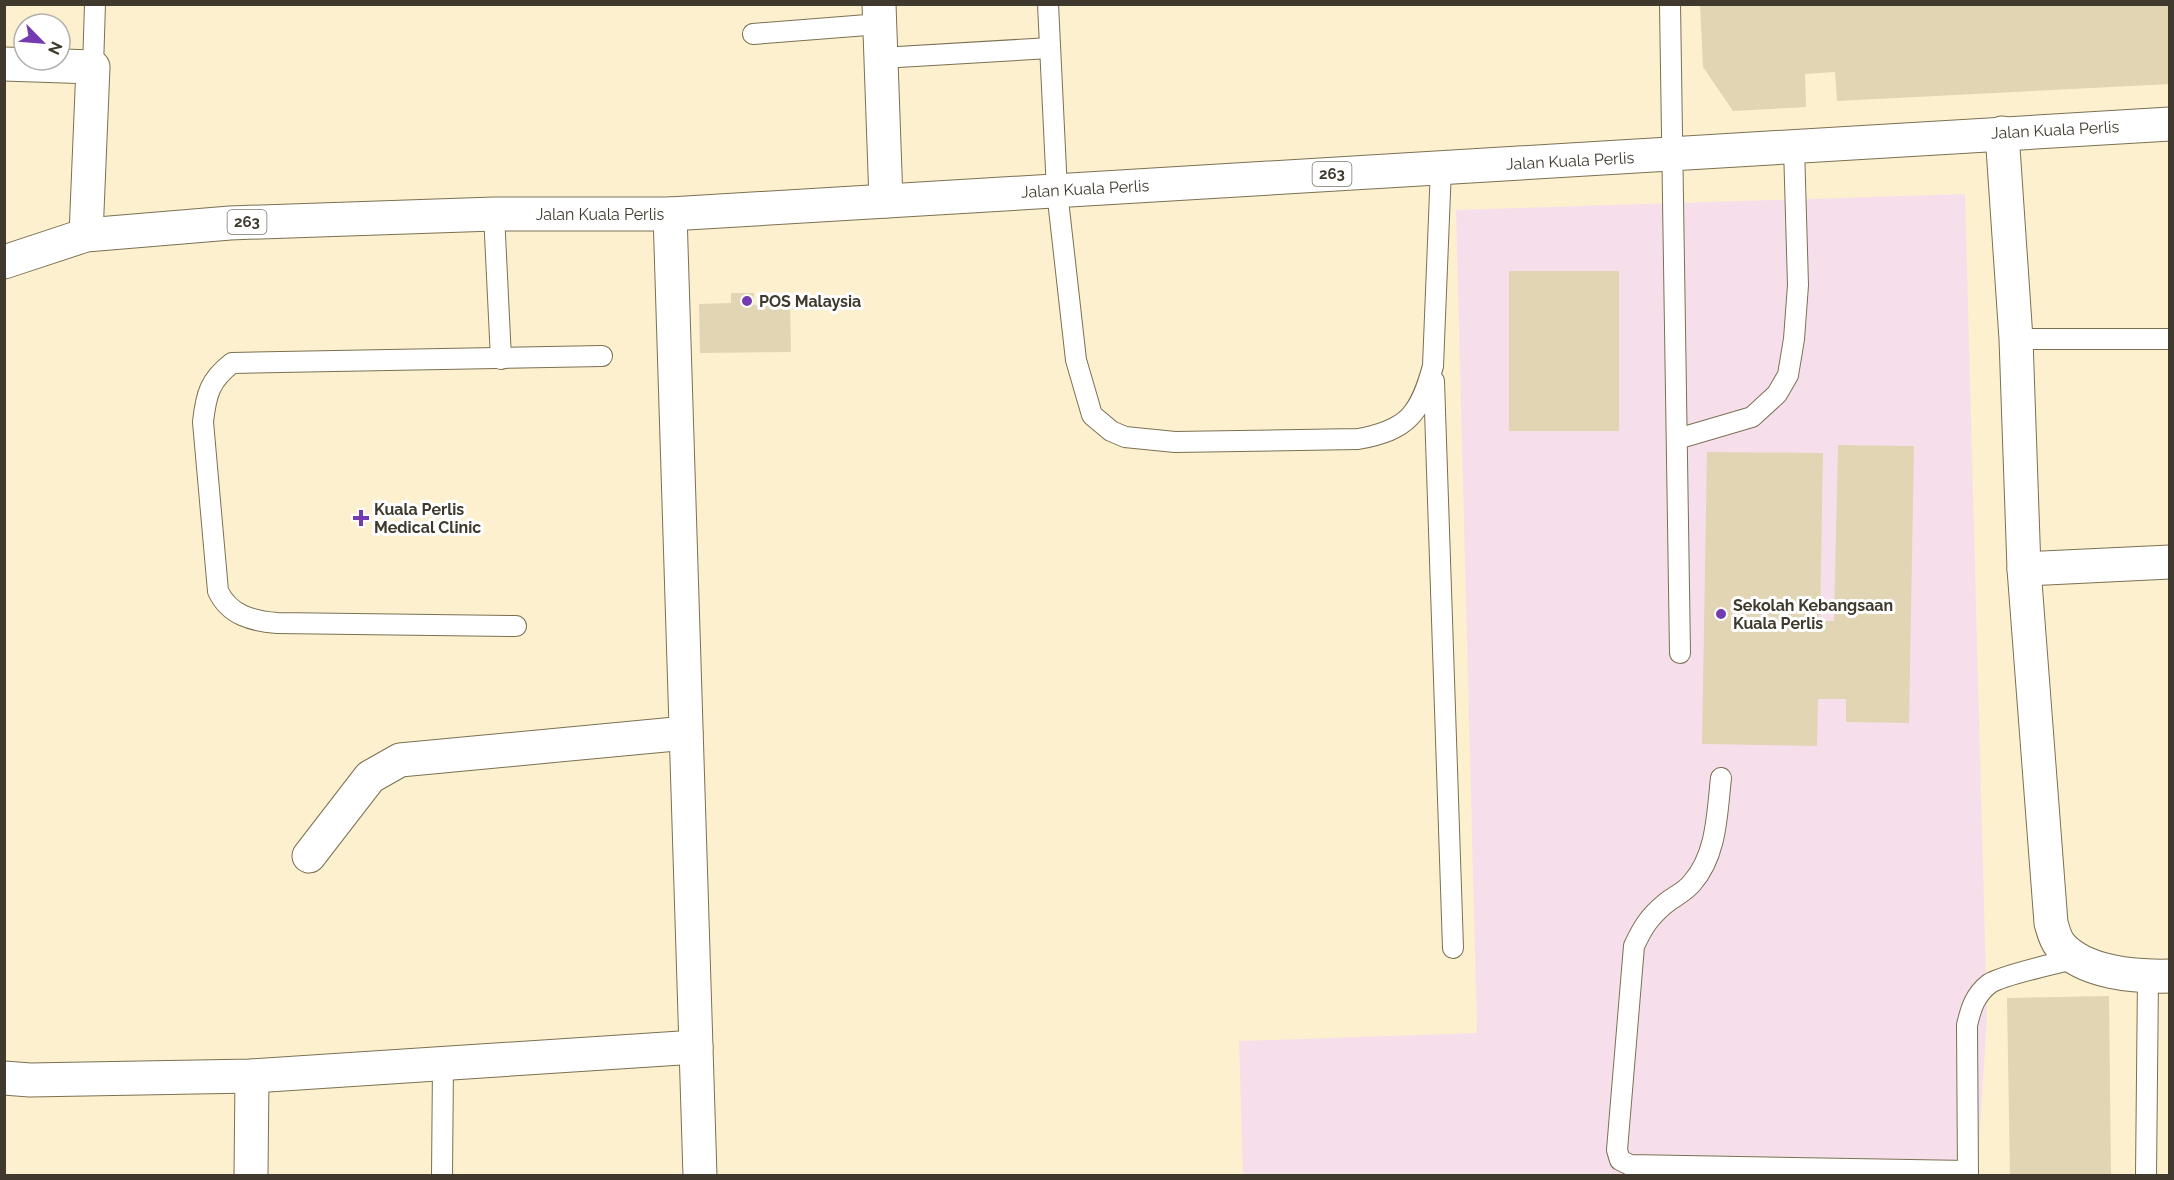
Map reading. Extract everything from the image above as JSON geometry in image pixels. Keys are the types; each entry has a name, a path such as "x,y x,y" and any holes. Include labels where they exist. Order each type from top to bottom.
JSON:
{"street":[{"path":"880,14 886,201"},
{"path":"4,64 93,67 86,235"},
{"name":"Jalan Kuala Perlis","path":"4,262 86,235 230,223 494,214 670,214 2169,124"},
{"path":"2002,133 2016,339 2024,569 2050,923 2058,943 2074,958 2095,968 2159,976"},
{"path":"670,214 700,1176"},
{"path":"2024,569 2169,561"},
{"path":"309,856 370,777 400,760 686,733"},
{"path":"4,1078 30,1080 252,1076 696,1047"},
{"path":"251,1176 252,1076"}],"lane":[{"path":"93,67 95,4"},
{"path":"1048,4 1057,191 1076,360 1092,415 1111,431 1125,437 1174,442 1358,439 1380,435 1403,424 1418,408 1433,366"},
{"path":"1670,4 1680,653"},
{"path":"753,34 880,14"},
{"path":"881,58 1050,48"},
{"path":"1677,439 1752,417 1777,394 1788,375 1794,339 1798,285 1794,147"},
{"path":"1442,168 1433,366 1453,948"},
{"path":"494,214 501,359"},
{"path":"2016,339 2169,339"},
{"path":"516,626 276,622 259,621 232,610 223,602 218,591 203,422 205,400 219,373 232,363 602,356"},
{"path":"1721,778 1715,833 1705,864 1692,884 1645,922 1634,946 1617,1150 1620,1160 1630,1165 1968,1173 1967,1024 1972,1006 1991,982 2074,958"},
{"path":"2146,1176 2159,976"},
{"path":"442,1176 443,1064"}],"shaded area":[{"name":"Sekolah Kebangsaan Kuala Perlis","path":"1965,194 1987,1017 1977,1175 1243,1175 1239,1041 1477,1033 1456,210"}],"building":[{"path":"1700,4 2170,4 2170,84 1837,101 1835,72 1805,74 1806,107 1733,111 1703,67"},
{"path":"1509,271 1619,271 1619,431 1509,431"},
{"path":"731,293 754,293 754,305 790,304 791,352 700,353 699,304 731,303"},
{"path":"1838,445 1914,446 1909,723 1846,722 1846,699 1818,699 1817,746 1702,744 1707,452 1823,453 1820,621 1834,621"},
{"path":"2109,996 2111,1176 2010,1176 2007,998"}],"place":[{"name":"POS Malaysia","path":"747,301"},
{"name":"Kuala Perlis Medical Clinic","path":"361,518"},
{"name":"Sekolah Kebangsaan Kuala Perlis","path":"1721,614"}]}
